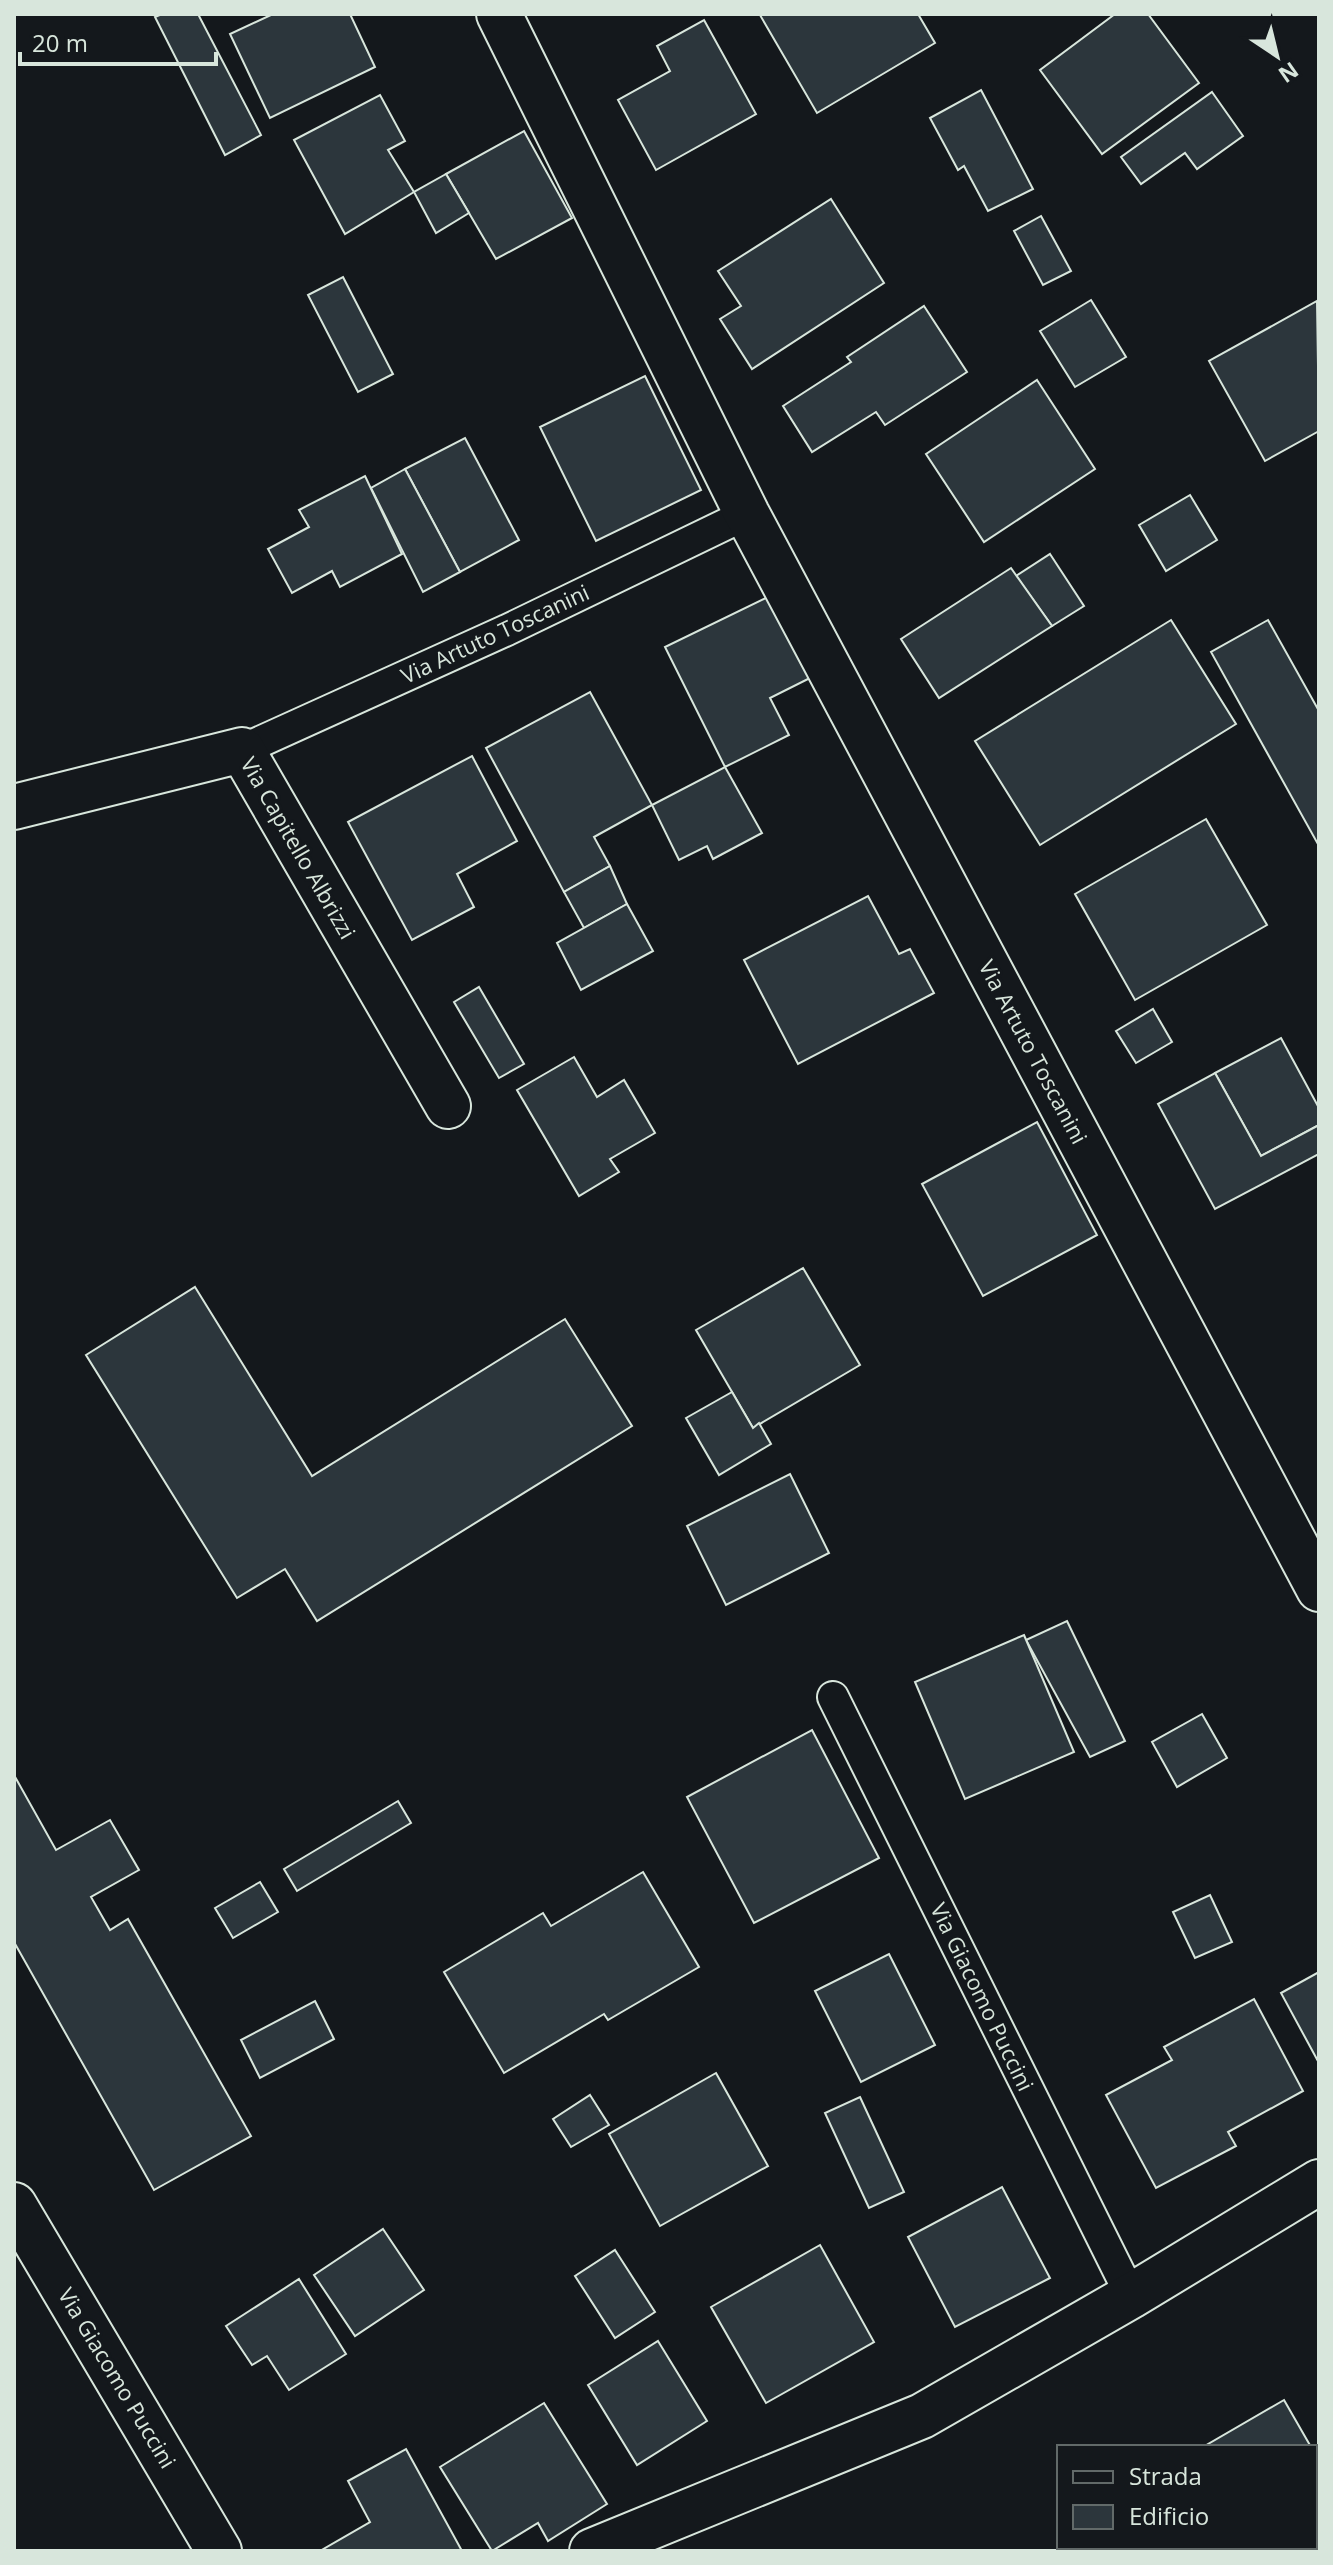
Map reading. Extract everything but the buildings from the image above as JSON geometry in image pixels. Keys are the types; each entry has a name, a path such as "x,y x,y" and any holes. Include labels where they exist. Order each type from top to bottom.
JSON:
{"street":[{"name":"Via Artuto Toscanini","path":"499,14 747,514 1319,1589"},
{"name":"Via Capitello Albrizzi","path":"14,807 242,750 448,1106"},
{"path":"592,2551 922,2416 1131,2296 1319,2182"},
{"name":"Via Giacomo Puccini","path":"14,2205 219,2551"}],"lane":[{"name":"Via Artuto Toscanini","path":"242,750 507,630 747,514"},
{"name":"Via Giacomo Puccini","path":"833,1697 1131,2296"}]}
